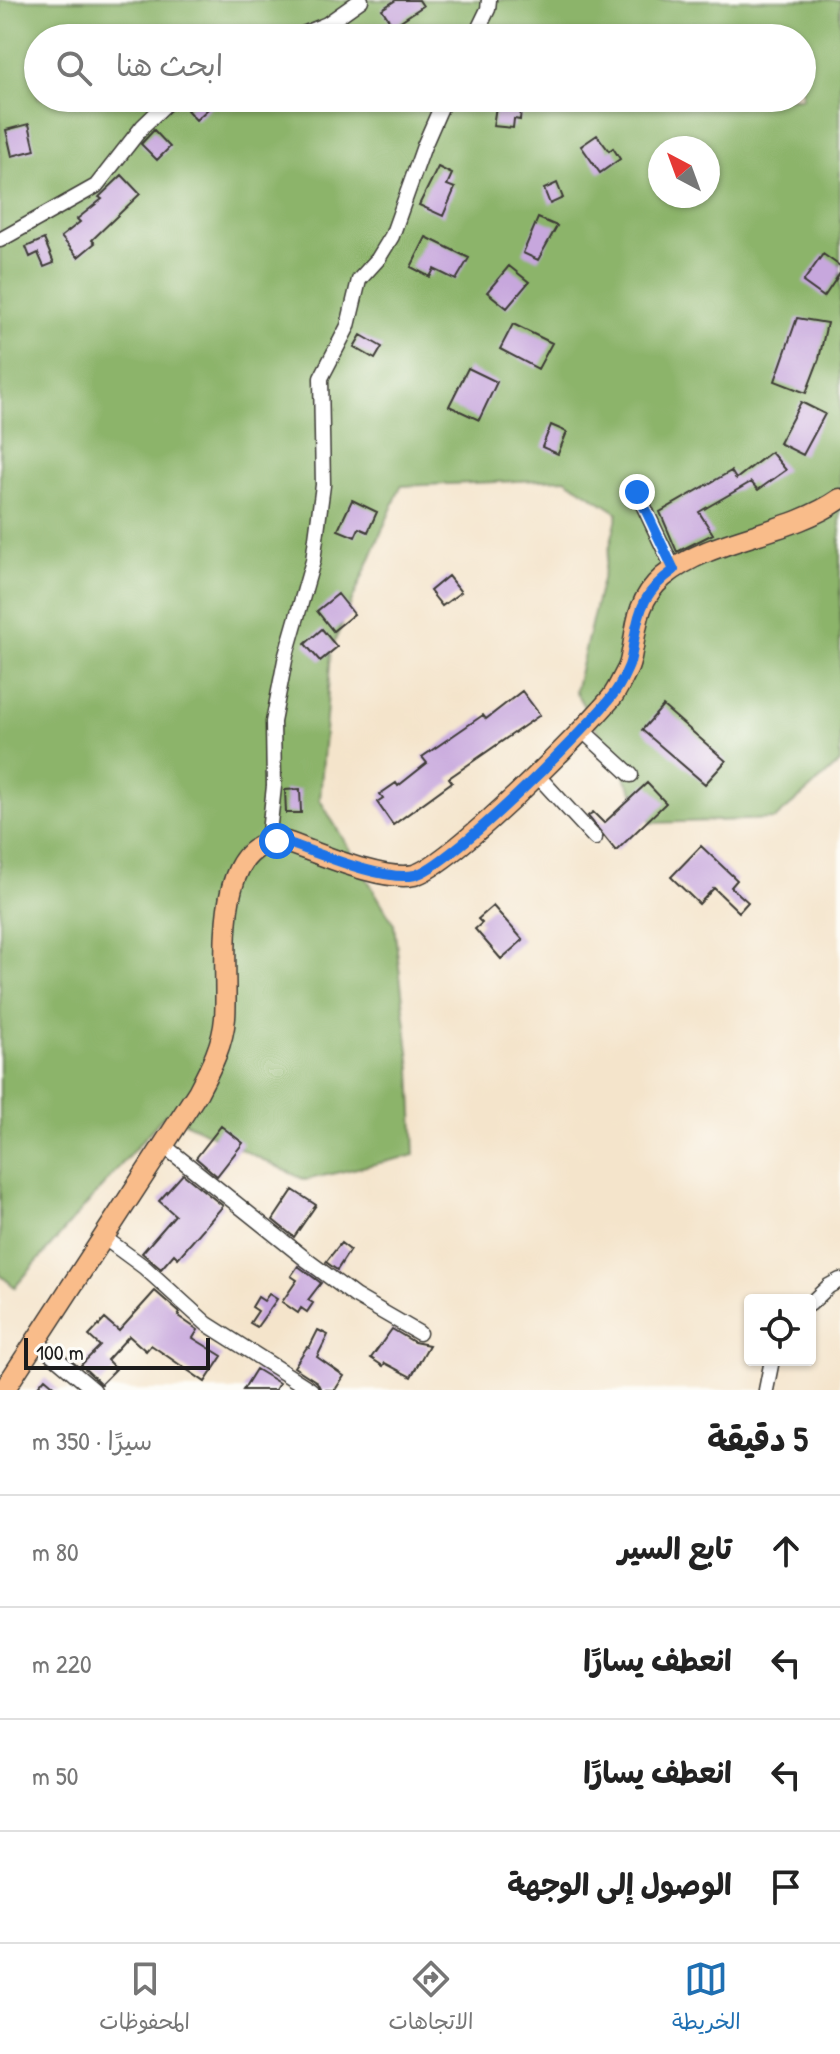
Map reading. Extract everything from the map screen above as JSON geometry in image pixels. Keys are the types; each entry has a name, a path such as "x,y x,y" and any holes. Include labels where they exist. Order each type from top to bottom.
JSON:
{"main road":[{"path":"4,1390 198,1092 215,1059 225,1020 225,928 232,889 252,852 268,842 286,842 397,877 432,867 467,839 536,774 614,694 630,665 643,600 662,578 691,558 781,527 826,509 840,499"}],"street":[{"path":"327,24 361,0"},
{"path":"481,24 489,0"},
{"path":"0,240 96,186 158,112"},
{"path":"268,842 274,786 273,722 286,655 313,561 323,485 321,378 348,326 359,280 378,259 392,236 439,112"},
{"path":"637,492 674,570"},
{"path":"582,730 631,775"},
{"path":"536,774 595,838"},
{"path":"163,1145 319,1270 355,1296 419,1333"},
{"path":"102,1236 144,1267 207,1324 311,1390"},
{"path":"816,1298 840,1280"},
{"path":"36,1341 94,1390"},
{"path":"766,1390 771,1366"}],"green space":[{"path":"0,0 840,0 840,763 775,819 651,823 575,691 618,513 565,479 401,486 331,650 320,800 394,924 411,1069 415,1155 305,1180 166,1113 15,1287 0,1275"}],"building":[{"path":"396,0 419,0 423,6 396,24 392,24 382,9"},
{"path":"189,112 205,112 196,120"},
{"path":"495,112 521,112 520,120 514,119 513,128 493,126"},
{"path":"29,124 35,150 12,156 6,130"},
{"path":"154,130 170,147 157,160 141,144"},
{"path":"597,135 609,151 613,148 620,159 600,173 581,146"},
{"path":"438,167 452,174 447,185 455,188 443,216 419,205"},
{"path":"122,175 140,194 78,257 61,237 80,222 77,219 102,199 99,197"},
{"path":"557,183 563,198 550,204 544,189"},
{"path":"538,218 557,226 538,260 523,253"},
{"path":"426,237 469,258 456,280 434,269 430,277 411,267"},
{"path":"44,239 54,263 44,267 38,253 30,257 26,247"},
{"path":"823,254 840,266 840,273 824,297 803,282"},
{"path":"509,266 529,282 507,308 487,292"},
{"path":"797,318 827,323 819,359 806,393 775,381"},
{"path":"513,324 552,343 538,369 500,349"},
{"path":"361,335 382,347 375,359 354,347"},
{"path":"468,368 497,382 479,420 449,406"},
{"path":"801,402 825,414 803,455 779,443"},
{"path":"551,425 567,432 558,454 542,447"},
{"path":"771,452 786,470 758,490 751,482 699,512 713,534 677,552 660,512 731,471 736,479"},
{"path":"352,500 377,512 368,532 359,528 355,537 338,530"},
{"path":"448,576 461,592 442,606 430,591"},
{"path":"338,594 354,614 333,631 317,611"},
{"path":"322,629 337,647 320,661 305,644"},
{"path":"522,691 540,715 449,778 452,782 393,825 377,802 383,798 380,794 396,783 398,786 427,763 422,757 483,715 486,719"},
{"path":"663,706 726,761 705,784 642,730"},
{"path":"647,783 666,803 616,851 588,816 593,812 604,823"},
{"path":"300,789 301,813 286,813 285,790"},
{"path":"701,846 737,880 731,887 748,902 739,912 714,888 699,904 671,877"},
{"path":"493,906 523,940 501,959 475,929 482,923 478,919"},
{"path":"221,1126 243,1143 217,1176 196,1158"},
{"path":"183,1174 223,1206 178,1258 174,1254 161,1269 142,1253 175,1215 159,1201"},
{"path":"293,1190 316,1205 294,1237 273,1220"},
{"path":"341,1243 350,1250 337,1270 326,1262"},
{"path":"298,1266 321,1283 308,1300 313,1303 307,1312 301,1308 298,1313 282,1302 297,1280 291,1276"},
{"path":"155,1291 180,1313 178,1316 198,1330 193,1338 222,1356 205,1382 151,1345 146,1351 129,1336 107,1360 116,1369 101,1384 81,1365 100,1346 89,1336 105,1319 119,1331"},
{"path":"269,1294 277,1299 257,1327 250,1323 258,1311 252,1307 258,1297 264,1301"},
{"path":"392,1329 414,1342 429,1345 411,1377 371,1358"},
{"path":"318,1330 328,1335 317,1357 344,1376 335,1390 321,1390 317,1382 294,1367"},
{"path":"256,1369 279,1383 275,1390 243,1390"},
{"path":"45,1378 59,1390 35,1390"}],"route":[{"path":"277,841 397,877 416,874 432,867 467,839 573,739 614,694 630,665 643,600 662,578 674,570 637,492"}]}
